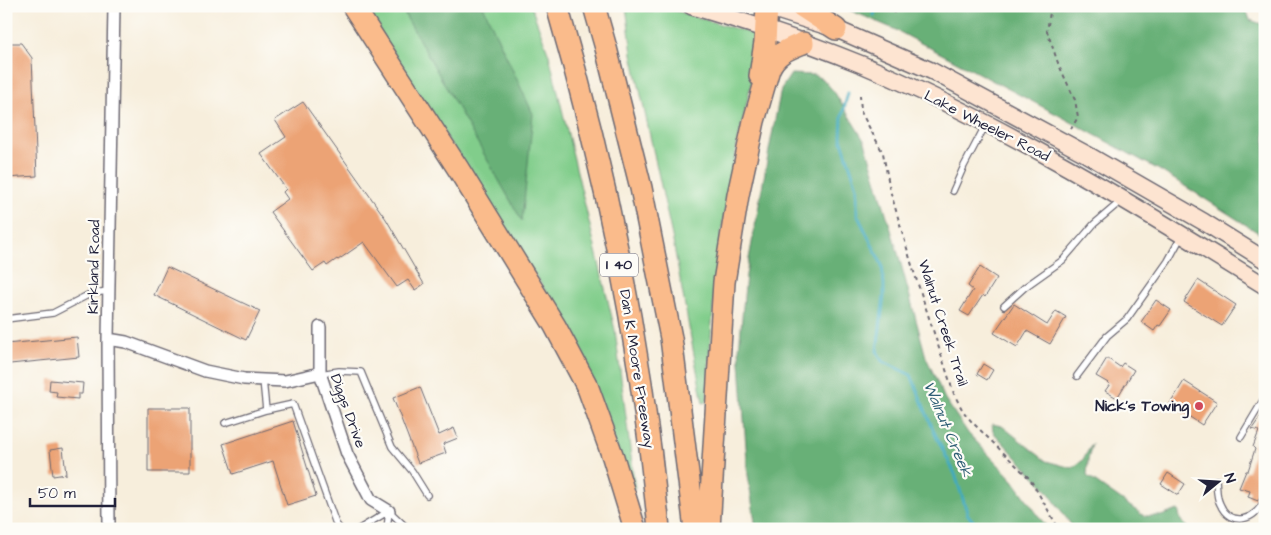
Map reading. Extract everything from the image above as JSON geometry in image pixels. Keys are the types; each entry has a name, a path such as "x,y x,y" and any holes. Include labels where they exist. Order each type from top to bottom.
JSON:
{"highway":[{"path":"353,6 459,170 555,326 588,388 613,456 635,529"},
{"name":"Dan K Moore Freeway","path":"557,6 596,156 621,273 643,398 659,529"},
{"name":"I 40","path":"594,6 641,188 671,338 694,529"},
{"path":"801,6 836,29"},
{"path":"754,121 766,12"},
{"path":"710,529 724,282 738,195 754,121 772,61 783,51 803,42"}],"main road":[{"name":"Lake Wheeler Road","path":"692,6 766,12 836,29 932,71 1086,154 1204,222 1265,260"},
{"name":"Lake Wheeler Road","path":"766,12 803,42 863,65 986,124 1122,199 1265,286"}],"street":[{"name":"Kirkland Road","path":"109,529 108,339 114,6"},
{"path":"320,327 320,374"},
{"name":"Diggs Drive","path":"108,339 126,342 205,371 244,378 284,381 320,374 347,454 371,500 389,511"}],"lane":[{"path":"953,191 986,124"},
{"path":"1004,306 1024,287 1063,260 1094,224 1122,199"},
{"path":"1077,376 1107,336 1127,319 1168,261 1182,236"},
{"path":"6,318 53,313 93,293 109,291"},
{"path":"320,374 339,371 361,372 392,447 412,471 427,495"},
{"path":"263,380 266,410"},
{"path":"1240,437 1265,397"},
{"path":"225,423 293,404 336,524 340,529"},
{"path":"1216,480 1219,503 1229,515 1236,518 1251,517 1262,508 1265,498"},
{"path":"360,529 389,511"},
{"path":"387,529 389,511"},
{"path":"389,511 408,529"}],"path":[{"path":"894,13 897,6"},
{"path":"1051,6 1047,31 1058,63 1075,100 1078,117 1071,129"},
{"name":"Walnut Creek Trail","path":"860,95 861,112 883,153 890,190 947,377 954,394 963,411 972,422 1030,479 1059,529"}],"green space":[{"path":"364,6 531,6 549,55 615,330 635,488 631,489 592,383 543,287 494,213"},
{"path":"414,6 483,6 533,114 522,221 404,13"},
{"path":"626,6 653,12 655,6 660,6 753,34 758,38 754,70 727,194 713,312 707,402 703,403 672,236 632,54"},
{"path":"840,6 1245,6 1250,20 1265,25 1265,237 1161,171 1060,116 894,29"},
{"path":"791,74 814,75 824,80 835,93 865,142 926,357 945,399 968,433 1013,480 1048,529 756,529 748,475 739,349 746,275 770,145 781,89"},
{"path":"992,424 1002,426 1046,461 1072,468 1082,461 1092,444 1087,476 1144,516 1161,516 1178,510 1181,521 1190,529 1074,529 1046,489 993,432"}],"building":[{"path":"6,43 21,43 32,58 37,176 6,178"},
{"path":"303,102 386,219 424,284 415,290 408,280 397,287 364,242 338,260 327,266 325,263 313,271 270,212 288,199 283,192 286,189 261,154 286,137 275,120"},
{"path":"167,267 260,311 246,340 154,295"},
{"path":"980,267 997,278 985,297 983,295 969,316 960,311 973,290 968,286"},
{"path":"1198,280 1236,305 1222,326 1184,302"},
{"path":"1156,300 1171,310 1160,326 1158,325 1154,331 1141,322"},
{"path":"1014,304 1047,325 1056,311 1066,317 1050,344 1027,331 1017,347 994,333"},
{"path":"77,337 79,357 10,364 9,359 6,359 6,344"},
{"path":"1107,358 1120,367 1123,363 1134,370 1117,398 1105,391 1110,384 1096,376"},
{"path":"983,364 993,370 987,380 977,374"},
{"path":"50,380 83,383 82,394 78,394 78,399 56,397 57,392 49,391"},
{"path":"1184,381 1217,402 1202,425 1170,404"},
{"path":"420,387 439,435 454,428 458,438 443,444 446,453 418,463 393,398"},
{"path":"148,408 190,408 190,472 148,472"},
{"path":"1265,410 1265,484 1258,501 1248,497 1250,491 1239,488 1246,471 1248,471 1255,449 1253,447 1259,431 1252,429"},
{"path":"293,421 316,496 287,505 273,461 233,474 223,444"},
{"path":"63,448 66,474 53,476 50,450"},
{"path":"1168,473 1185,484 1178,495 1161,484"}],"waterway":[{"name":"Walnut Creek","path":"874,15 876,6"},
{"name":"Walnut Creek","path":"848,93 842,116 841,138 857,187 857,214 882,265 884,296 877,351 882,361 911,375 935,434 955,474 968,515 980,529"}],"place":[{"name":"Nick's Towing","path":"1199,406"}]}
